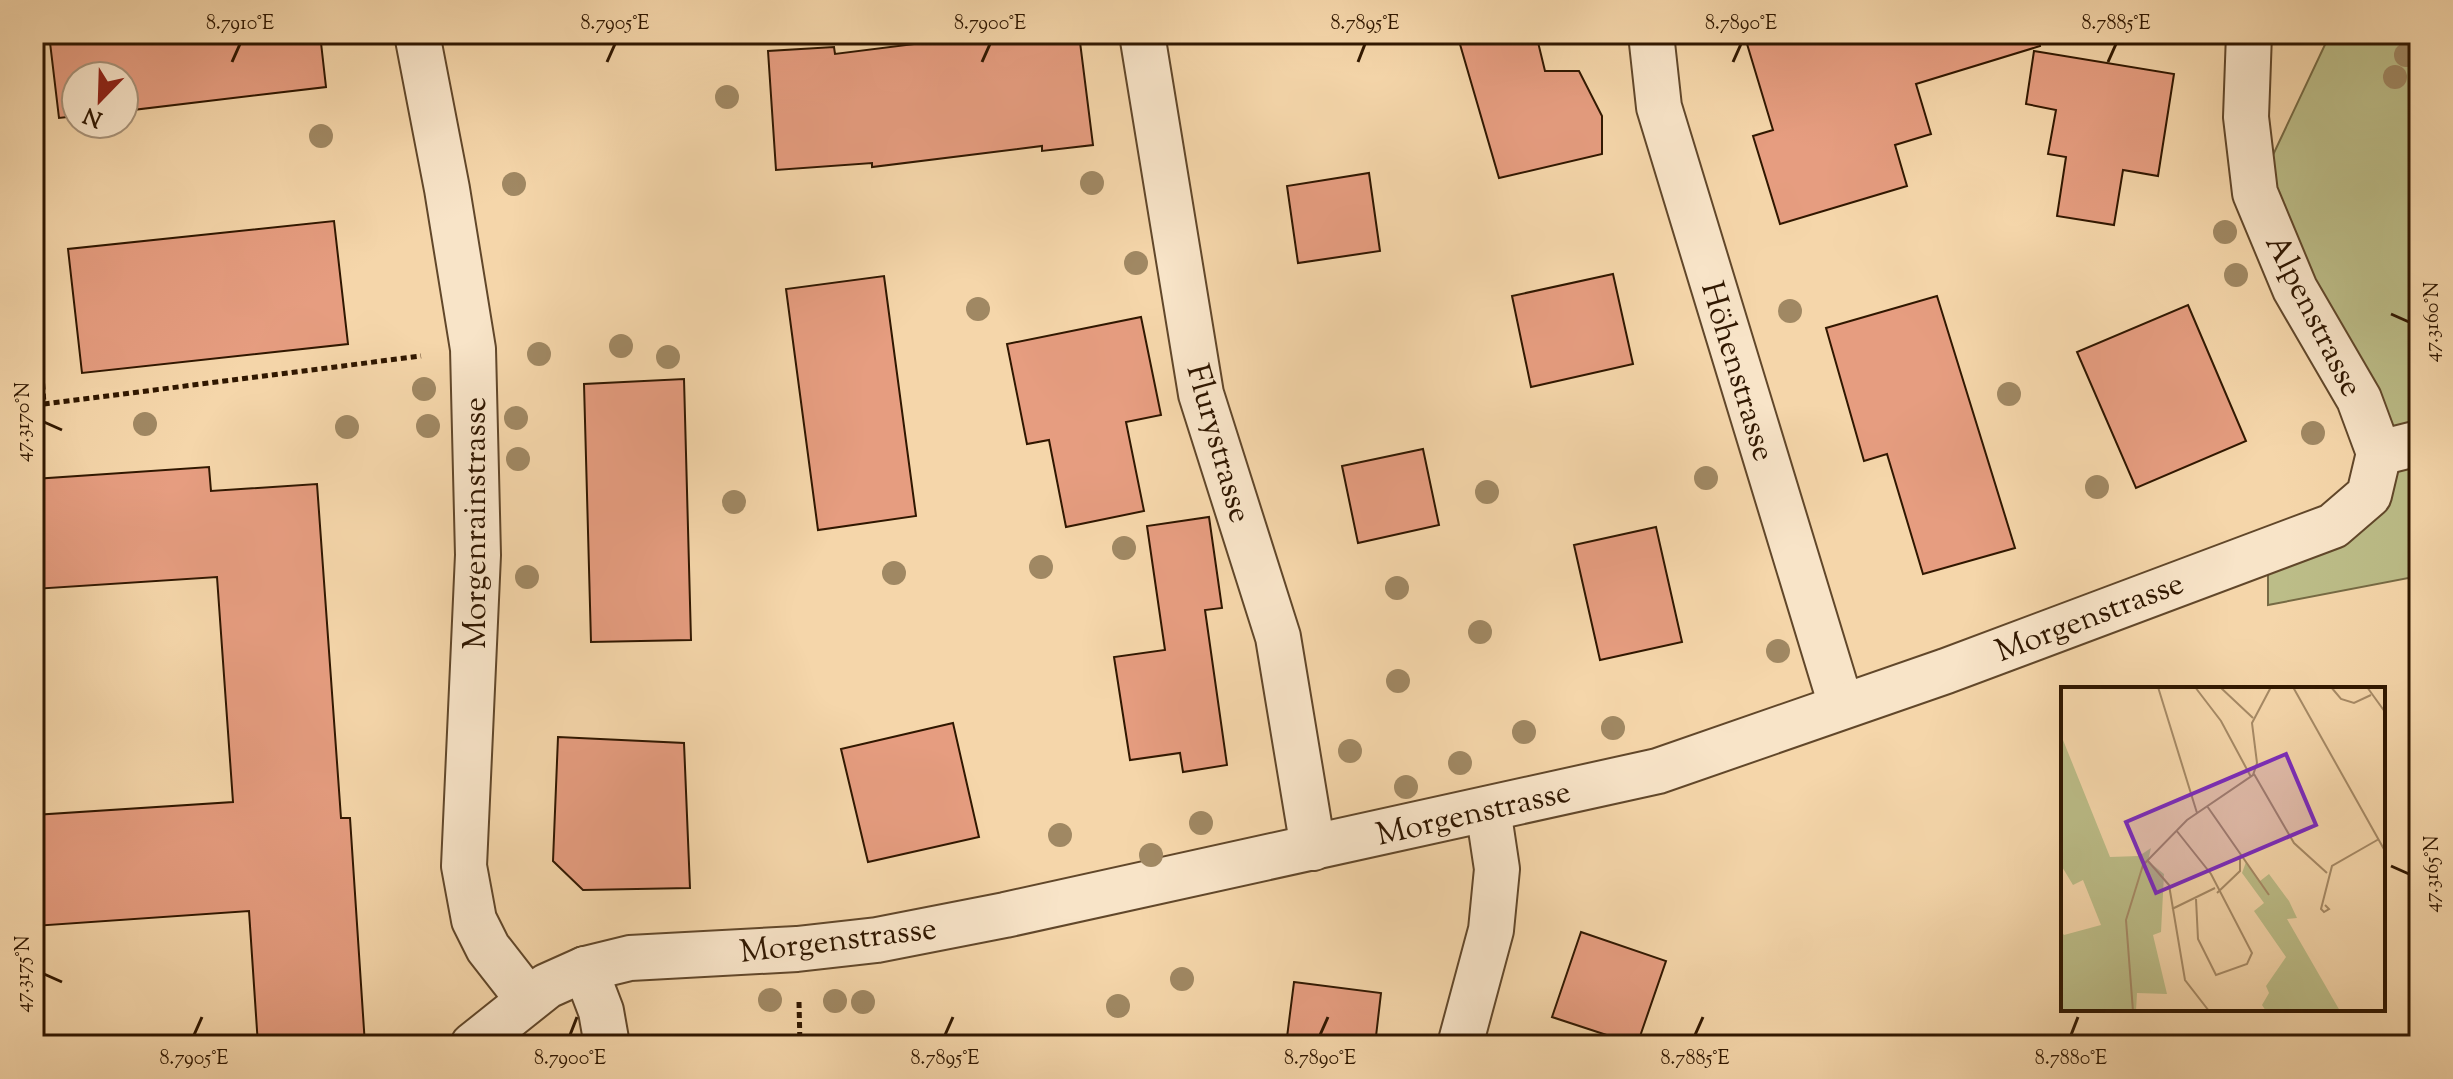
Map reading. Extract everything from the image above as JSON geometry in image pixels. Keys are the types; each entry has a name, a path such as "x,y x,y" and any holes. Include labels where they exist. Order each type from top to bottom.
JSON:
{"street":[{"name":"Morgenrainstrasse","path":"417,34 447,189 473,349 478,555 464,866 474,920 488,948 527,998"},
{"name":"Flurystrasse","path":"1142,34 1201,394 1278,637 1313,848"},
{"name":"Höhenstrasse","path":"1651,34 1659,107 1841,705"},
{"name":"Alpenstrasse","path":"2249,34 2246,117 2255,193 2295,289 2359,399 2399,448"},
{"name":"Morgenstrasse","path":"473,1045 527,998 585,969 630,958 797,949 877,940 1658,771 1946,671 2333,526 2369,495 2399,448"},
{"path":"1460,1045 1491,930 1497,869 1488,809"},
{"path":"585,969 601,1011 607,1045"}],"path":[{"path":"34,254 44,404 473,349"},
{"path":"799,1036 800,1045"}],"green space":[{"path":"2330,34 2419,34 2419,576 2268,605 2268,548 2333,526 2379,453 2255,193"}],"building":[{"path":"49,34 320,34 326,87 140,109 140,60 60,60 59,118"},
{"path":"994,34 1079,34 1093,145 1042,151 1042,146 872,167 872,163 776,170 768,51 834,47 835,54"},
{"path":"1457,34 1536,34 1545,71 1579,71 1602,116 1602,154 1499,178"},
{"path":"1744,34 2038,34 2040,46 1916,84 1931,134 1895,145 1907,186 1780,224 1753,136 1773,130"},
{"path":"2034,51 2174,74 2158,176 2123,170 2114,225 2057,216 2066,157 2048,154 2056,110 2026,104"},
{"path":"1369,173 1380,251 1298,263 1287,186"},
{"path":"334,221 348,344 82,373 68,249"},
{"path":"1613,274 1633,364 1531,387 1512,296"},
{"path":"884,276 916,516 818,530 786,289"},
{"path":"1937,296 2015,548 1923,574 1887,454 1864,461 1826,328"},
{"path":"2188,305 2246,441 2136,488 2077,352"},
{"path":"1141,317 1161,415 1126,422 1144,511 1066,527 1049,440 1027,444 1007,344"},
{"path":"684,379 691,640 591,642 584,384"},
{"path":"1423,449 1439,525 1358,543 1342,466"},
{"path":"209,467 211,491 317,484 341,818 350,818 365,1045 258,1045 249,911 34,926 34,815 233,802 217,577 34,589 34,479"},
{"path":"1209,517 1222,608 1205,610 1227,765 1183,772 1180,753 1130,760 1114,657 1165,650 1147,526"},
{"path":"1656,527 1682,642 1600,660 1574,545"},
{"path":"953,723 979,837 868,862 841,749"},
{"path":"558,737 684,743 690,888 583,890 553,861"},
{"path":"1581,932 1666,961 1637,1045 1552,1017"},
{"path":"1294,982 1381,993 1375,1045 1286,1045"}]}
